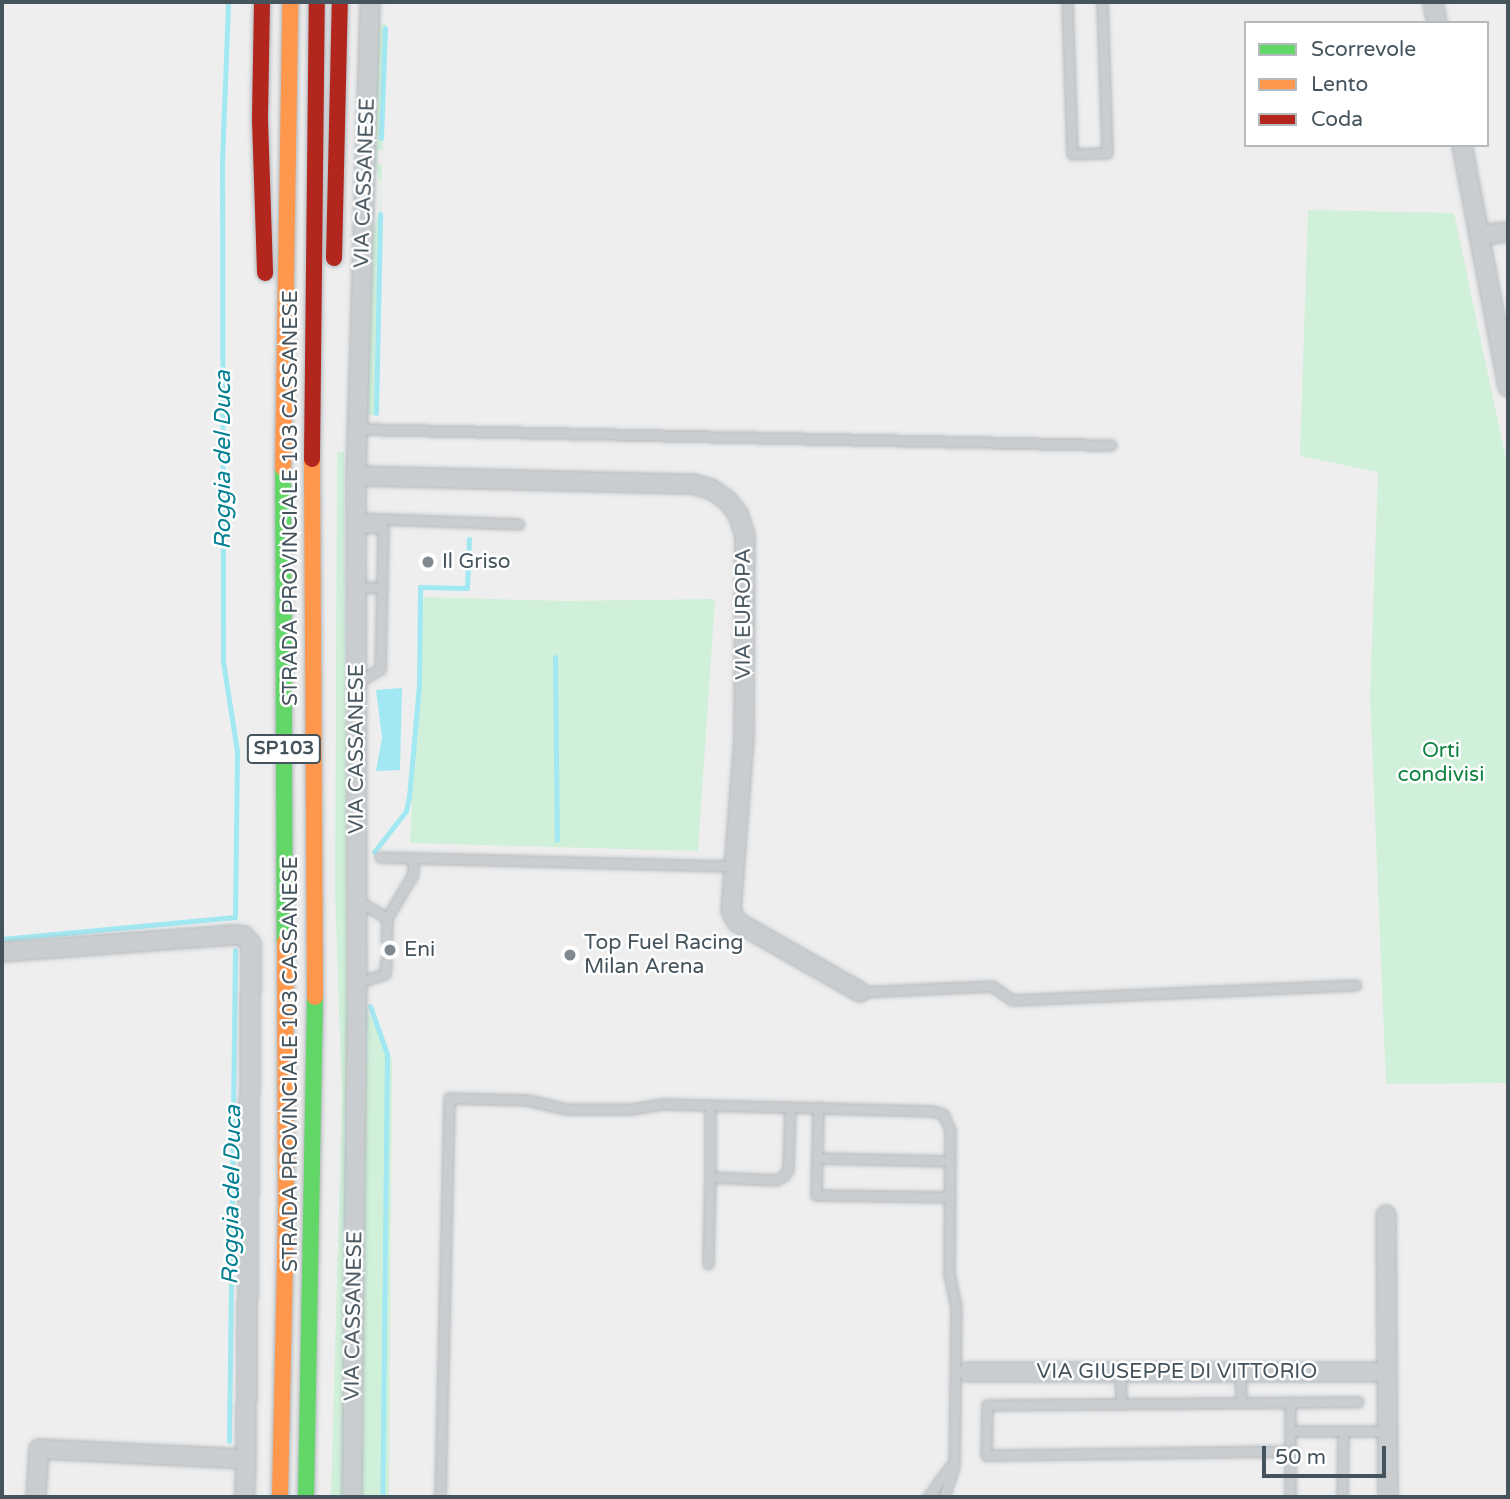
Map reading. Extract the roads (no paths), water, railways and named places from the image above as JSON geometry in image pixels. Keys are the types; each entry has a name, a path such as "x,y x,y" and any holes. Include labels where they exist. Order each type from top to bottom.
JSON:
{"highway":[{"path":"262,2 260,120 266,294"},
{"name":"STRADA PROVINCIALE 103 CASSANESE","path":"280,1497 286,1213 283,373 290,2"},
{"name":"STRADA PROVINCIALE 103 CASSANESE","path":"306,1497 316,1089 311,372 317,2"},
{"path":"334,273 340,2"},
{"name":"SP103","path":"268,363 271,757 285,901"},
{"name":"SP103","path":"312,735 330,395"},
{"name":"SP103","path":"316,1089 327,1265"}],"street":[{"name":"VIA CASSANESE","path":"352,1497 357,983 356,476 370,2"},
{"path":"1433,2 1437,21"},
{"path":"1462,147 1508,387"},
{"path":"1480,235 1508,232"},
{"name":"VIA EUROPA","path":"356,476 693,484 711,489 727,500 738,514 745,536 744,738 731,911 737,922 860,992"},
{"path":"2,952 236,935 244,936 251,944 244,1497"},
{"path":"1387,1215 1388,1497"},
{"name":"VIA GIUSEPPE DI VITTORIO","path":"968,1372 1387,1372"},
{"path":"36,1497 39,1449 246,1459"}],"lane":[{"path":"1067,2 1072,154 1107,153 1102,2"},
{"path":"358,429 1111,445"},
{"path":"356,522 519,524"},
{"path":"356,522 383,528 380,669 356,683"},
{"path":"356,588 382,587"},
{"path":"380,857 733,866"},
{"path":"386,941 387,918 413,874 413,858"},
{"path":"357,900 387,918"},
{"path":"357,983 385,974 386,960"},
{"path":"860,992 992,986 1012,1000 1356,985"},
{"path":"439,1497 449,1098 527,1100 566,1109 631,1109 662,1104 936,1111 949,1124 949,1274 956,1307 955,1456 952,1476 943,1497"},
{"path":"708,1265 710,1105"},
{"path":"710,1177 776,1180 784,1176 788,1168 790,1107"},
{"path":"818,1107 816,1195 950,1197"},
{"path":"817,1158 950,1161"},
{"path":"1120,1372 1121,1404"},
{"path":"1240,1372 1241,1403"},
{"path":"1290,1402 1290,1497"},
{"path":"1290,1451 986,1455 987,1405 1358,1402"},
{"path":"1290,1431 1387,1431"},
{"path":"1342,1497 1343,1431"},
{"path":"928,1497 943,1481 955,1456"}],"water":[{"path":"402,688 400,770 376,771 382,738 376,690"}],"waterway":[{"name":"Roggia del Duca","path":"2,939 235,917 237,751 223,662 222,161 228,2"},
{"path":"381,138 385,28"},
{"path":"376,413 380,214"},
{"path":"374,852 406,811 409,797 419,686 420,587 467,588 469,539"},
{"path":"555,657 557,840"},
{"name":"Roggia del Duca","path":"229,1441 235,950"},
{"path":"370,1006 387,1054 382,1497"}],"place":[{"name":"Il Griso","path":"428,562"},
{"name":"Eni","path":"390,950"},
{"name":"Top Fuel Racing Milan Arena","path":"570,955"}],"park label":[{"name":"Orti condivisi","path":"1441,763"}]}
